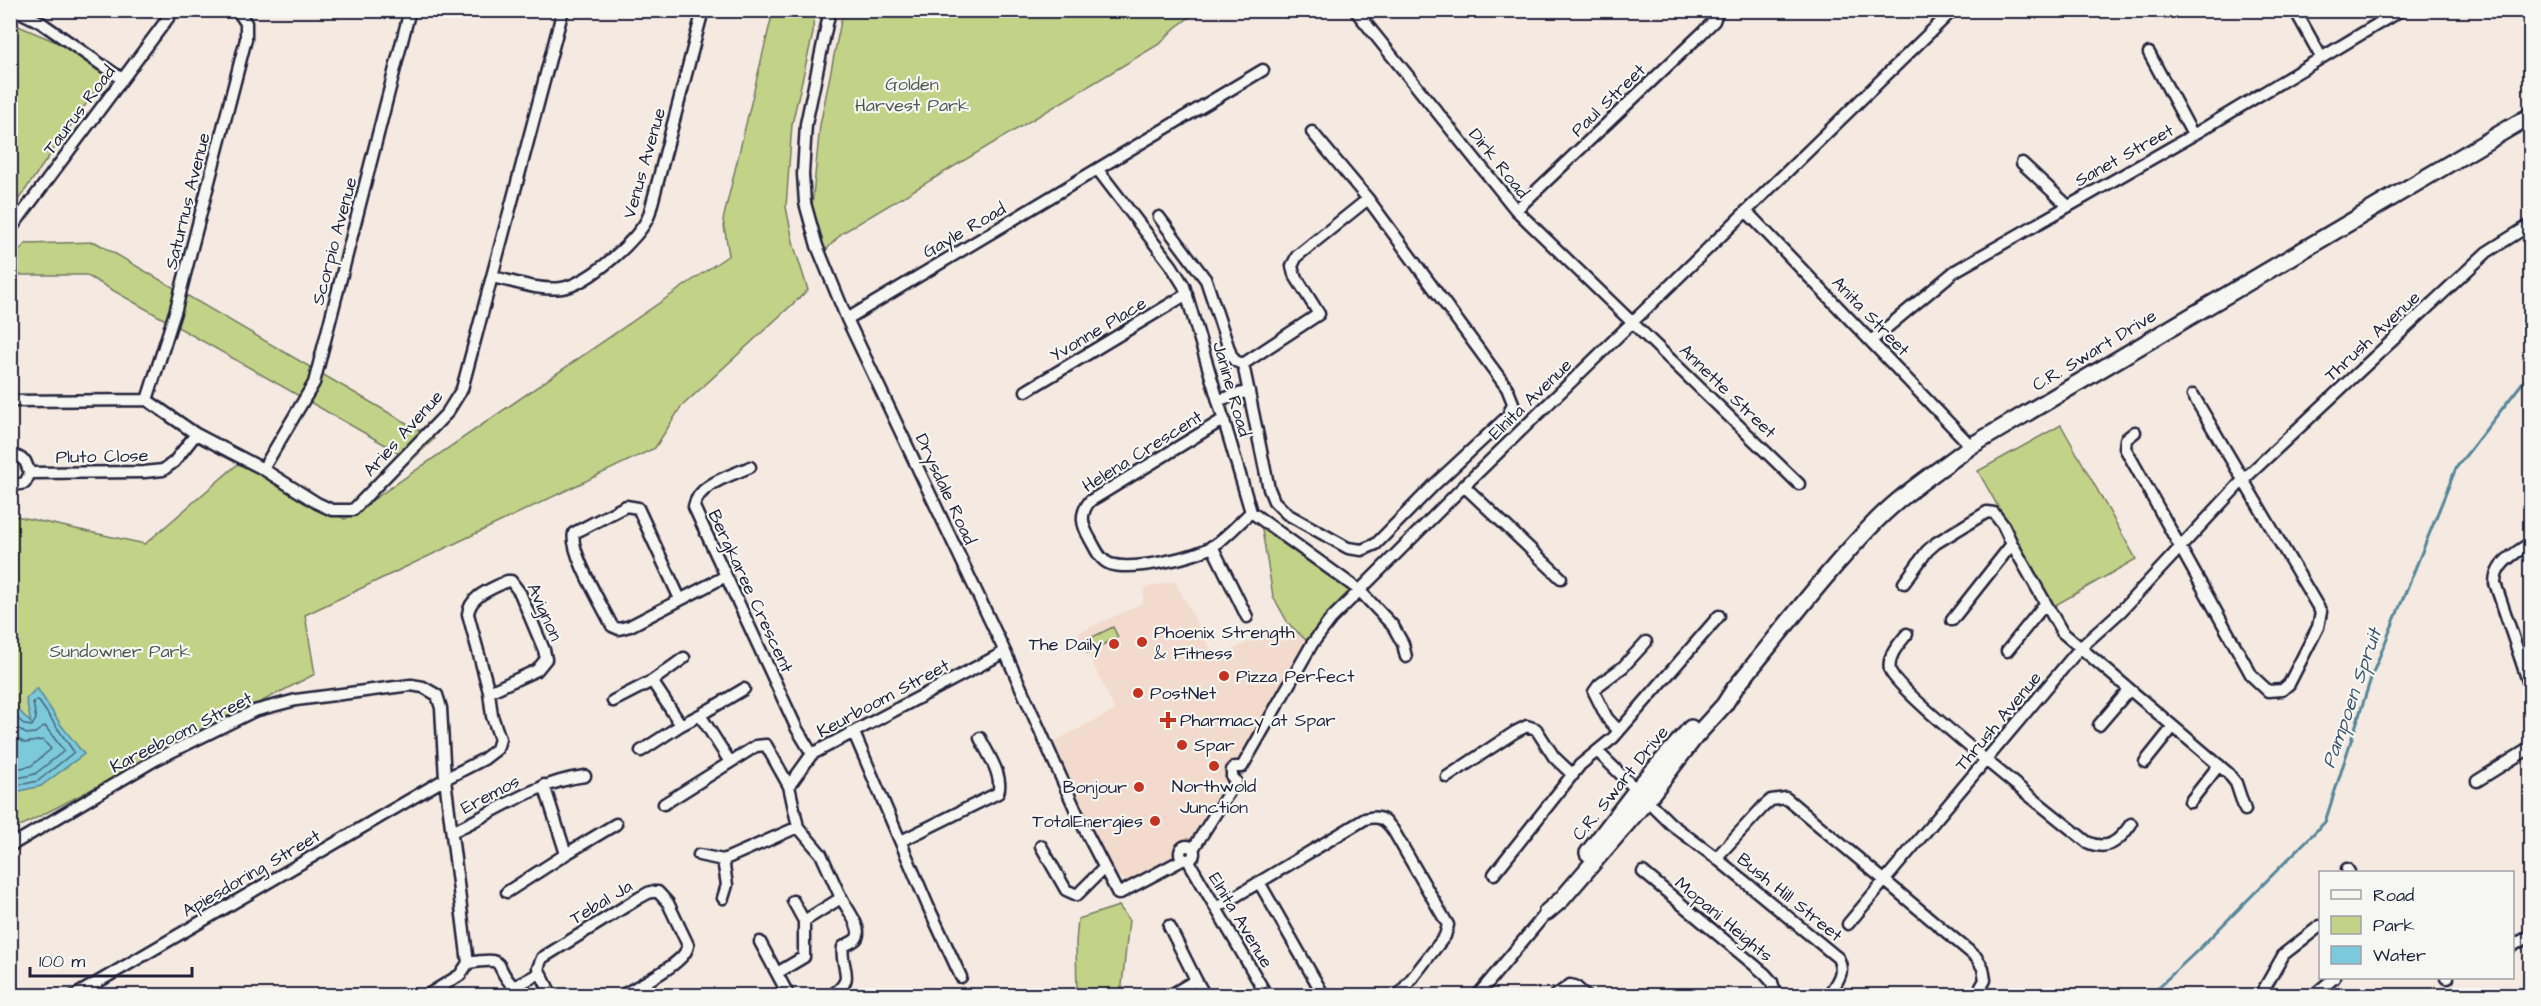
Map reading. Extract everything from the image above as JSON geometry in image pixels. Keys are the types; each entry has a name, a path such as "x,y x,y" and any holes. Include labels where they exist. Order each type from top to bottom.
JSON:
{"street":[{"path":"16,10 40,22 122,79"},
{"name":"Taurus Road","path":"10,230 174,10"},
{"name":"Saturnus Avenue","path":"147,400 176,309 246,39 246,23 237,10"},
{"name":"Scorpio Avenue","path":"263,469 314,383 410,10"},
{"name":"Aries Avenue","path":"147,400 196,434 263,469 332,510 353,510 454,402 462,389 563,10"},
{"name":"Venus Avenue","path":"493,277 547,288 575,285 619,252 639,233 649,215 703,10"},
{"name":"Drysdale Road","path":"830,10 806,124 804,194 817,246 847,319 1118,894 1186,860"},
{"name":"Dirk Road","path":"1355,10 1516,210 1633,322"},
{"name":"Paul Street","path":"1516,210 1701,34 1714,21 1718,10"},
{"name":"Elnita Avenue","path":"1267,996 1186,860 1194,856 1193,849 1236,781 1245,778 1246,773 1242,767 1312,644 1331,619 1464,486 1953,10"},
{"path":"2295,10 2321,57"},
{"name":"Sanet Street","path":"1872,340 1955,271 2193,135 2401,10"},
{"path":"2149,53 2193,135"},
{"name":"Gayle Road","path":"847,319 1263,70"},
{"name":"C.R. Swart Drive","path":"1477,996 1547,912 1562,899 1642,794 1724,705 1735,688 1878,519 1971,446 2530,116"},
{"path":"1244,364 1269,489 1274,501 1287,513 1354,550 1369,549 1376,544 1435,484 1508,416 1513,403 1507,388 1368,199 1312,132"},
{"path":"2022,163 2067,205"},
{"name":"Janine Road","path":"1098,170 1171,265 1187,294 1251,512"},
{"path":"1244,364 1319,314 1294,274 1292,266 1298,256 1368,199"},
{"name":"Anita Street","path":"1746,211 1971,446"},
{"path":"1159,217 1201,272 1230,355 1235,361 1244,364"},
{"name":"Thrush Avenue","path":"1848,924 2080,648 2121,611 2243,480 2480,259 2530,225"},
{"name":"Yvonne Place","path":"1026,392 1187,294"},
{"name":"Annette Street","path":"1633,322 1799,484"},
{"path":"1219,400 1249,391"},
{"path":"2135,432 2126,440 2125,448 2252,676 2268,691 2282,690 2289,684 2318,627 2321,612 2193,395"},
{"path":"10,401 147,400"},
{"name":"Helena Crescent","path":"1224,419 1089,501 1084,509 1083,527 1098,554 1110,564 1142,565 1164,563 1212,546 1251,512"},
{"name":"Pluto Close","path":"10,457 18,457 26,461 30,473 164,470 174,462 196,434"},
{"name":"Bergkaree Crescent","path":"750,467 708,487 696,498 694,507 797,729 812,754"},
{"path":"10,486 20,486 25,483 30,473"},
{"path":"1464,486 1561,578"},
{"path":"680,599 638,508 631,505 626,506 574,533 573,540 578,553 615,628 630,626 726,576"},
{"path":"1251,512 1359,590 1393,626 1403,644 1406,657"},
{"path":"1904,583 1927,551 1936,543 1987,513 1994,513 2062,632 2218,765 2236,783 2245,810"},
{"path":"2530,543 2500,566 2495,578 2495,588 2530,687"},
{"path":"1952,620 2012,544"},
{"path":"1212,546 1247,617"},
{"name":"Avignon","path":"445,779 484,759 499,745 500,735 490,707 489,692 468,618 469,606 474,598 511,581 520,593 546,659 537,670 489,692"},
{"path":"2007,651 2045,604"},
{"path":"1494,874 1573,775 1619,731 1719,616"},
{"path":"1907,634 1889,661 1893,677 1987,760 2087,843 2095,846 2114,844 2131,824"},
{"path":"1619,731 1607,718 1593,692 1623,668 1646,642"},
{"name":"Keurboom Street","path":"789,786 812,754 854,734 1005,652"},
{"path":"613,701 652,681 684,658"},
{"path":"652,681 681,725"},
{"name":"Kareeboom Street","path":"10,846 155,760 254,711 296,700 411,685 432,690 437,695 441,708 445,779"},
{"path":"640,751 744,689"},
{"path":"2099,725 2129,690"},
{"path":"700,715 730,762"},
{"path":"1447,777 1527,726 1536,729 1554,757 1573,775"},
{"path":"2145,762 2174,727"},
{"path":"854,734 927,906 961,977"},
{"path":"901,841 998,793 1000,788 997,775 980,738"},
{"path":"664,804 756,746 765,744 789,786 798,827 821,854 856,925 858,934 856,938 843,947 842,952 848,971 837,994"},
{"path":"2477,780 2530,748"},
{"name":"Bush Hill Street","path":"1597,751 1687,837 1838,958 1842,965 1841,976 1828,996"},
{"path":"2190,801 2218,765"},
{"name":"Eremos","path":"452,832 544,785 585,776"},
{"path":"426,996 460,975 468,963 445,779"},
{"name":"Apiesdoring Street","path":"74,996 445,779"},
{"name":"Eremos","path":"544,785 566,854"},
{"path":"1716,858 1771,800 1786,798 1977,957 1983,968 1985,980 1976,996"},
{"path":"1216,908 1365,819 1377,816 1385,821 1448,925 1445,936 1398,996"},
{"path":"507,892 616,824"},
{"path":"699,855 723,860 798,827"},
{"path":"1041,846 1066,890 1071,894 1077,895 1104,868"},
{"path":"723,860 727,885 723,898"},
{"name":"Mopani Heights","path":"1643,872 1765,974 1774,986 1776,996"},
{"path":"1259,882 1324,996"},
{"name":"Tebal Ja","path":"540,973 540,961 548,953 639,898 651,892 658,892 668,903 688,945 688,951 683,958 621,996"},
{"path":"804,921 841,898"},
{"path":"777,973 804,957 804,921 792,901"},
{"path":"1169,926 1205,996"},
{"path":"2260,996 2284,954 2319,927"},
{"path":"2514,945 2530,936"},
{"path":"760,942 789,996"},
{"path":"468,963 493,959 498,962 514,987 540,973 552,996"},
{"path":"2313,996 2333,979"},
{"path":"1169,996 1196,981"},
{"path":"1555,996 1570,985 1575,986 1586,996"},
{"path":"871,996 880,996"}],"shaded area":[{"name":"Northwold Junction","path":"1175,581 1215,658 1287,623 1309,643 1187,863 1142,888 1116,876 1051,743 1115,710 1078,633 1143,603 1144,588"}],"green space":[{"name":"Golden Harvest Park","path":"843,10 1198,11 1175,28 1161,43 842,233 825,251 812,206 820,125"},
{"name":"Sundowner Park","path":"773,11 814,11 813,33 792,124 786,207 794,246 808,290 681,407 655,448 305,615 315,674 11,831 11,515 145,544 239,463 345,519 729,255 723,220"},
{"path":"16,25 113,66 11,210 10,32"},
{"path":"95,242 434,439 412,460 86,275 11,275 10,262 25,244"},
{"path":"2061,425 2136,559 2054,606 1978,471"},
{"path":"1261,524 1355,590 1309,643 1288,623 1273,596"},
{"path":"1113,627 1118,637 1087,653 1082,642"},
{"path":"1119,906 1129,920 1121,995 1077,995 1078,919"}],"water":[{"path":"37,688 61,725 84,754 41,786 11,793 11,702 31,723 26,699"}],"waterway":[{"name":"Pampoen Spruit","path":"2149,996 2325,822 2372,675 2456,468 2530,373"}],"place":[{"name":"Phoenix Strength & Fitness","path":"1142,642"},
{"name":"The Daily","path":"1114,644"},
{"name":"Pizza Perfect","path":"1224,676"},
{"name":"PostNet","path":"1138,693"},
{"name":"Pharmacy at Spar","path":"1168,720"},
{"name":"Spar","path":"1182,745"},
{"name":"Northwold Junction","path":"1214,766"},
{"name":"Bonjour","path":"1139,787"},
{"name":"TotalEnergies","path":"1155,821"}]}
